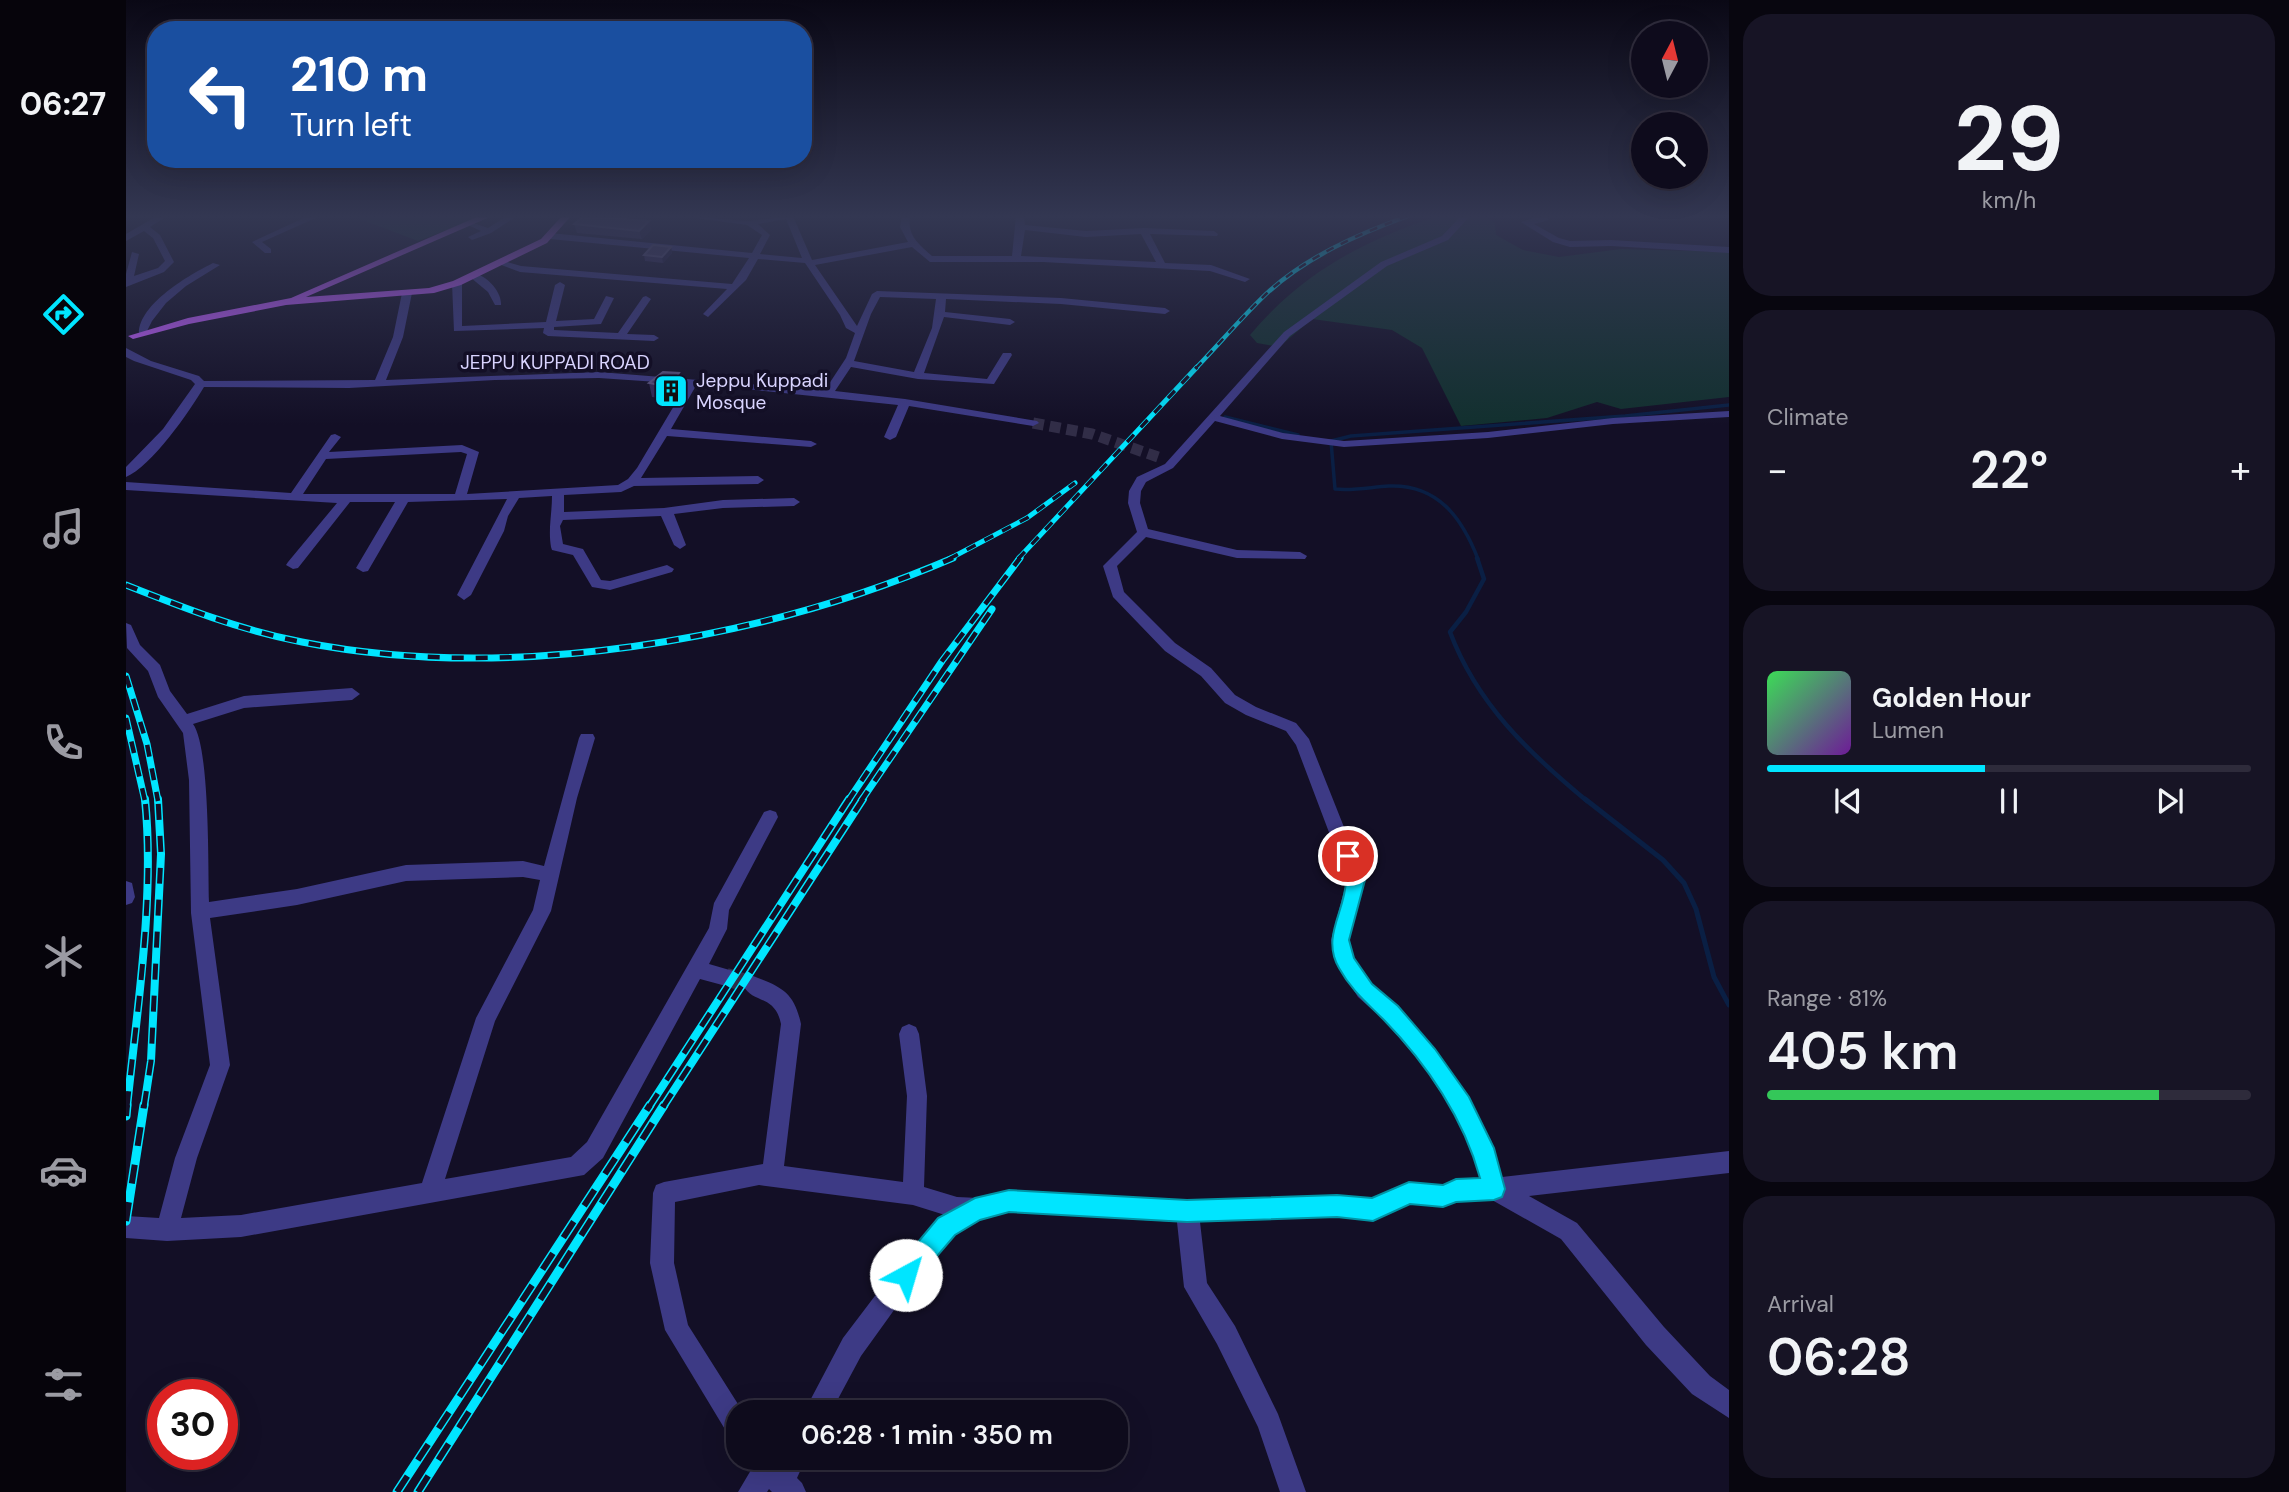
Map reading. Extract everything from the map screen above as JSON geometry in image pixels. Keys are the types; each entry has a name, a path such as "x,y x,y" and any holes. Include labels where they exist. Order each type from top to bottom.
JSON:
{"main road":[{"path":"286,303 324,286"},
{"path":"132,336 286,303 430,291 448,286"}],"street":[{"path":"132,336 181,286"},
{"path":"457,286 457,329 598,323 609,298"},
{"path":"488,286 497,295 498,303"},
{"path":"560,286 548,333 654,338"},
{"path":"718,286 734,287"},
{"path":"824,286 849,326 860,332"},
{"path":"1143,531 1136,515 1135,491 1141,480 1212,417 1287,334 1354,286"},
{"path":"708,314 734,287"},
{"path":"379,384 398,337 407,293"},
{"path":"828,393 848,363 873,296 877,295 1061,301 1165,311"},
{"path":"918,376 934,339 941,297"},
{"path":"621,336 646,299"},
{"path":"940,314 1010,322"},
{"path":"126,351 144,362 195,378 201,384 166,435 129,467"},
{"path":"848,363 918,376 990,382 1007,355"},
{"name":"JEPPU KUPPADI ROAD","path":"201,384 379,384 495,377 599,375 828,393 905,402 1033,423"},
{"path":"126,486 346,499 460,498 621,488 632,481 694,381"},
{"path":"890,437 905,402"},
{"path":"1212,417 1282,436 1330,443 1488,435 1613,421 1729,414"},
{"path":"663,432 811,444"},
{"path":"295,498 335,437"},
{"path":"319,458 462,449 473,452 460,498"},
{"path":"632,481 758,480"},
{"path":"558,491 558,516 554,526 557,547 578,552 597,584 610,586 667,569"},
{"path":"464,595 498,531 502,516 516,494"},
{"path":"363,568 404,498"},
{"path":"293,565 346,499"},
{"path":"558,516 664,512 723,504 794,502"},
{"path":"664,512 668,515 680,545"},
{"path":"1143,531 1237,554 1300,556"},
{"path":"1143,531 1134,545 1117,555 1110,566 1118,594 1170,647 1206,672 1230,699 1251,711 1292,727 1303,743 1356,880 1340,940 1345,962 1365,991 1391,1013 1428,1056 1461,1105 1483,1148 1494,1189 1569,1231 1655,1336 1701,1384 1729,1405"},
{"path":"126,628 134,648 155,669 163,693 191,732 197,780 200,913 220,1065 186,1158 167,1230"},
{"path":"183,721 244,702 352,694"},
{"path":"430,1192 486,1018 542,911 569,798 587,738"},
{"path":"126,1227 167,1230 241,1226 576,1167 595,1150 718,929 720,909 770,817"},
{"path":"200,913 218,907 297,897 406,873 523,869 551,875"},
{"path":"126,889 126,897"},
{"path":"695,970 726,977"},
{"path":"753,985 784,1001 788,1008 790,1024 772,1176"},
{"path":"909,1034 917,1096 913,1195"},
{"path":"823,1400 852,1347 917,1259 947,1227 980,1209 1009,1201 1187,1211 1337,1206 1373,1209 1409,1193 1443,1196 1456,1190 1494,1189 1729,1162"},
{"path":"726,1408 677,1330 662,1264 664,1193 759,1174 913,1195 957,1208 980,1209"},
{"path":"1187,1211 1196,1287 1226,1335 1269,1423 1293,1492"},
{"path":"751,1492 775,1475"}],"green space":[{"path":"1301,286 1729,286 1729,397 1621,409 1597,402 1547,418 1461,426 1422,348 1392,330 1312,319 1279,347 1257,343 1250,335"}],"building":[{"path":"663,372 679,373 670,387 649,383"}],"waterway":[{"path":"1478,559 1456,517 1434,497 1406,487 1335,489 1331,441 1351,436 1625,416 1729,405"},
{"path":"1225,417 1298,435"},
{"path":"1477,558 1484,579 1466,612 1450,632 1461,658 1507,726 1587,801"},
{"path":"1585,799 1663,860 1684,883 1696,909 1714,977 1729,1005"}],"tunnel":[{"path":"1033,423 1092,434 1158,457"},
{"path":"726,977 753,985"}],"railway":[{"path":"1196,368 1276,286"},
{"path":"1018,559 1197,367"},
{"path":"949,559 1027,518 1075,483"},
{"path":"126,585 234,625 302,642 382,654 464,658 548,655 633,646 717,632 799,612 878,587 953,558"},
{"path":"848,801 942,661 1020,558"},
{"path":"861,801 992,609"},
{"path":"126,676 147,744 158,801"},
{"path":"126,718 145,801"},
{"path":"127,1107 146,914 148,836 145,799"},
{"path":"144,1107 151,1061 161,854 158,799"},
{"path":"649,1107 849,799"},
{"path":"663,1107 863,799"},
{"path":"126,1116 127,1105"},
{"path":"126,1221 144,1105"},
{"path":"397,1492 650,1105"},
{"path":"418,1492 664,1105"}],"place":[{"name":"Jeppu Kuppadi Mosque","path":"671,391"}],"route":[{"path":"906,1275 947,1227 975,1210 1009,1201 1187,1211 1337,1206 1373,1209 1409,1193 1443,1196 1456,1190 1494,1189 1483,1148 1461,1105 1428,1056 1391,1013 1365,991 1345,962 1340,940 1345,912 1356,880 1348,856"}]}
